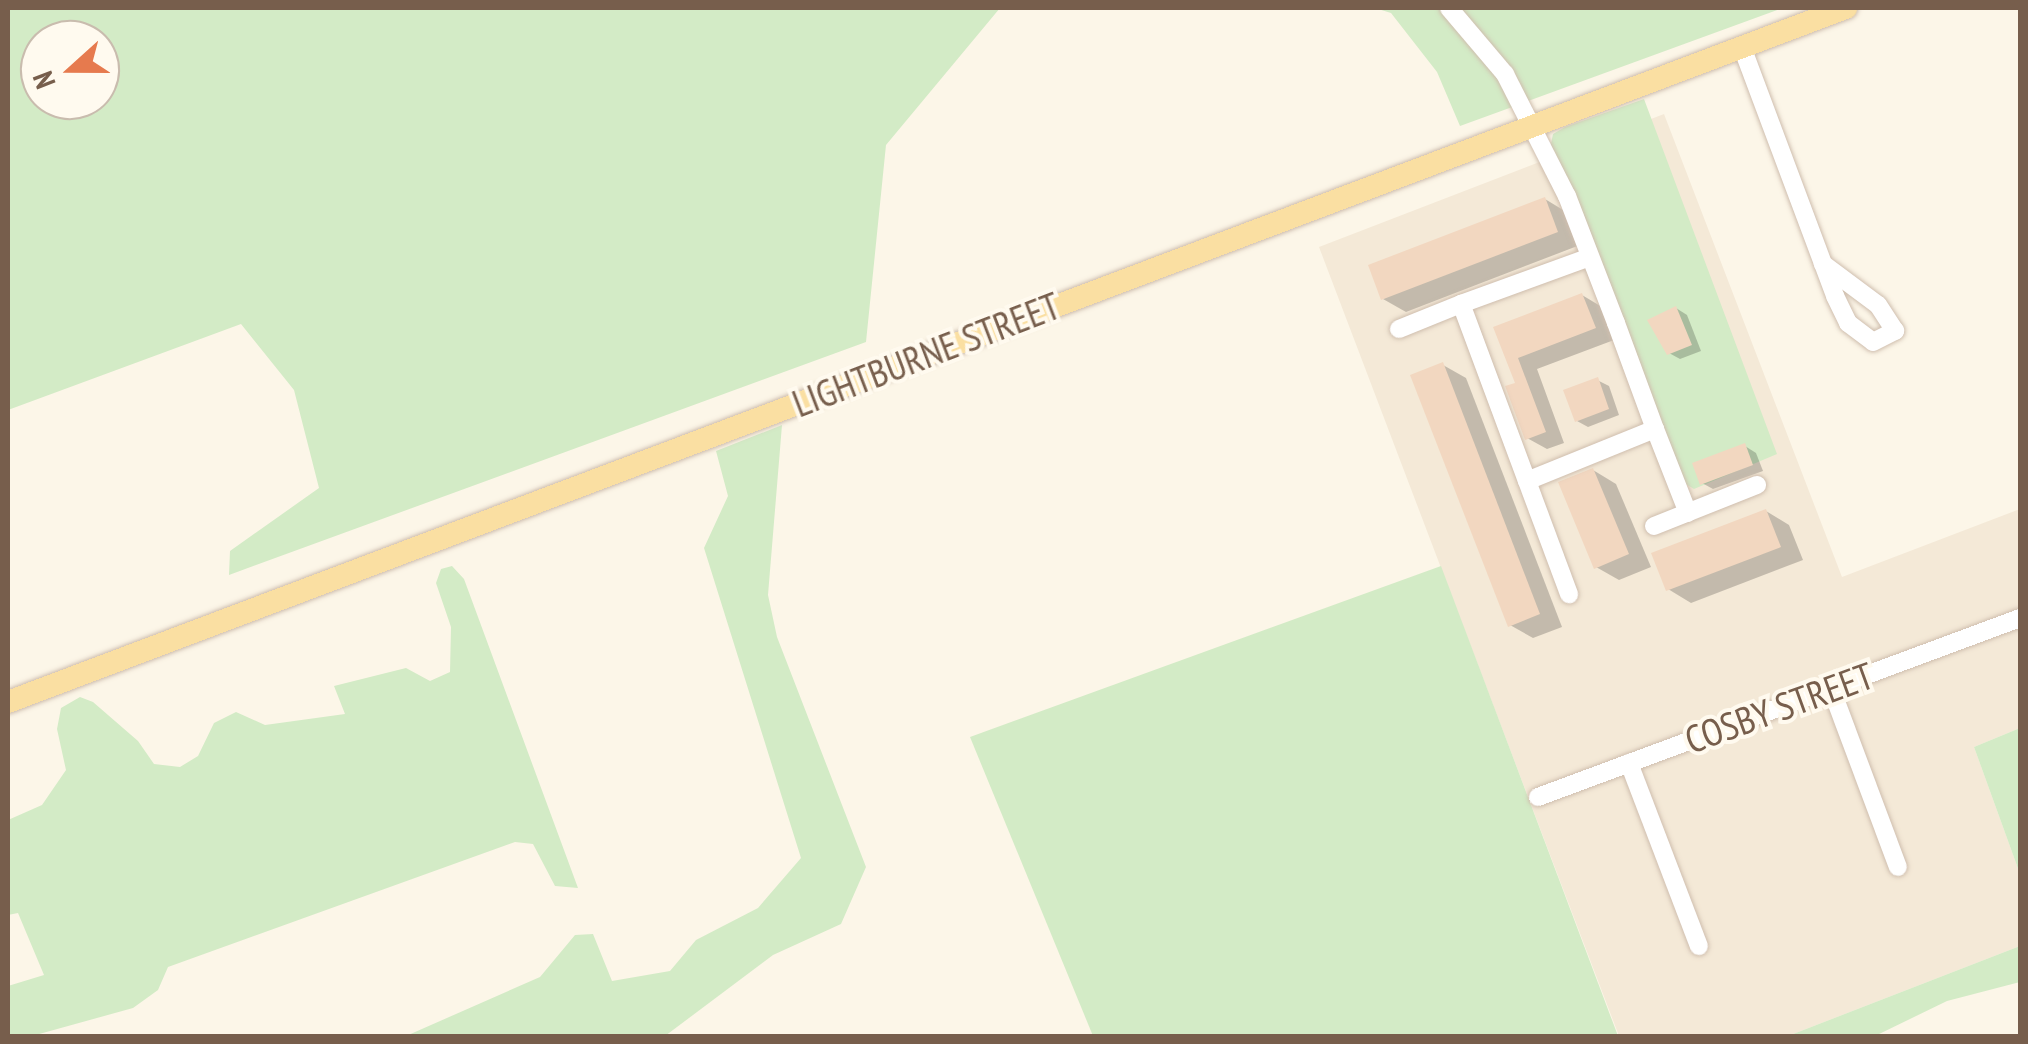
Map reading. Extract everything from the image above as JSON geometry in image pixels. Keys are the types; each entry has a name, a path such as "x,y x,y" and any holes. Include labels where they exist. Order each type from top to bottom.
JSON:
{"main road":[{"name":"LIGHTBURNE STREET","path":"8,702 1846,8"}],"street":[{"path":"1449,8 1505,74 1532,128 1590,256 1688,512"},
{"path":"1742,47 1823,264 1848,323 1862,338 1884,339 1895,331 1878,305 1823,264"},
{"path":"1399,329 1590,256"},
{"path":"1461,304 1570,594"},
{"path":"1527,481 1654,429"},
{"path":"1654,526 1757,485"},
{"name":"COSBY STREET","path":"1538,797 2020,618"},
{"path":"1831,688 1898,866"},
{"path":"1629,763 1699,946"}],"shaded area":[{"path":"1664,114 1842,577 2020,509 2020,728 1974,747 2020,874 2020,946 1788,1036 1619,1036 1319,247"}],"green space":[{"path":"8,8 1000,8 886,145 866,342 229,575 230,551 319,488 294,390 241,324 8,410"},
{"path":"1375,8 1783,8 1460,126 1437,72 1391,13"},
{"path":"1644,99 1777,454 1694,489 1684,483 1575,193 1550,149 1553,134 1565,127"},
{"path":"782,425 768,595 777,637 866,867 841,924 773,955 665,1036 406,1036 540,977 575,935 593,934 612,981 670,971 696,940 758,908 801,858 704,548 728,496 716,451"},
{"path":"452,566 464,579 578,888 555,886 533,844 515,842 168,967 158,990 133,1008 32,1036 8,1036 8,986 44,975 18,913 8,915 8,820 42,805 66,770 57,729 61,708 80,697 93,702 138,741 154,764 180,767 198,756 214,723 236,712 265,725 345,714 334,686 406,668 430,681 450,672 451,627 436,583 441,569"},
{"path":"1441,566 1618,1036 1093,1036 970,737"},
{"path":"2020,728 2020,874 1974,747"},
{"path":"2020,946 2020,982 1947,1001 1875,1036 1788,1036"}],"building":[{"path":"1545,197 1558,232 1381,300 1368,265"},
{"path":"1582,293 1596,328 1518,358 1546,432 1525,440 1505,386 1515,383 1493,327"},
{"path":"1676,306 1692,345 1667,355 1647,320"},
{"path":"1443,362 1540,614 1508,627 1410,375"},
{"path":"1598,377 1609,409 1575,422 1563,390"},
{"path":"1745,443 1753,465 1700,485 1692,463"},
{"path":"1593,468 1629,554 1594,569 1558,482"},
{"path":"1766,509 1781,547 1666,591 1651,553"}]}
